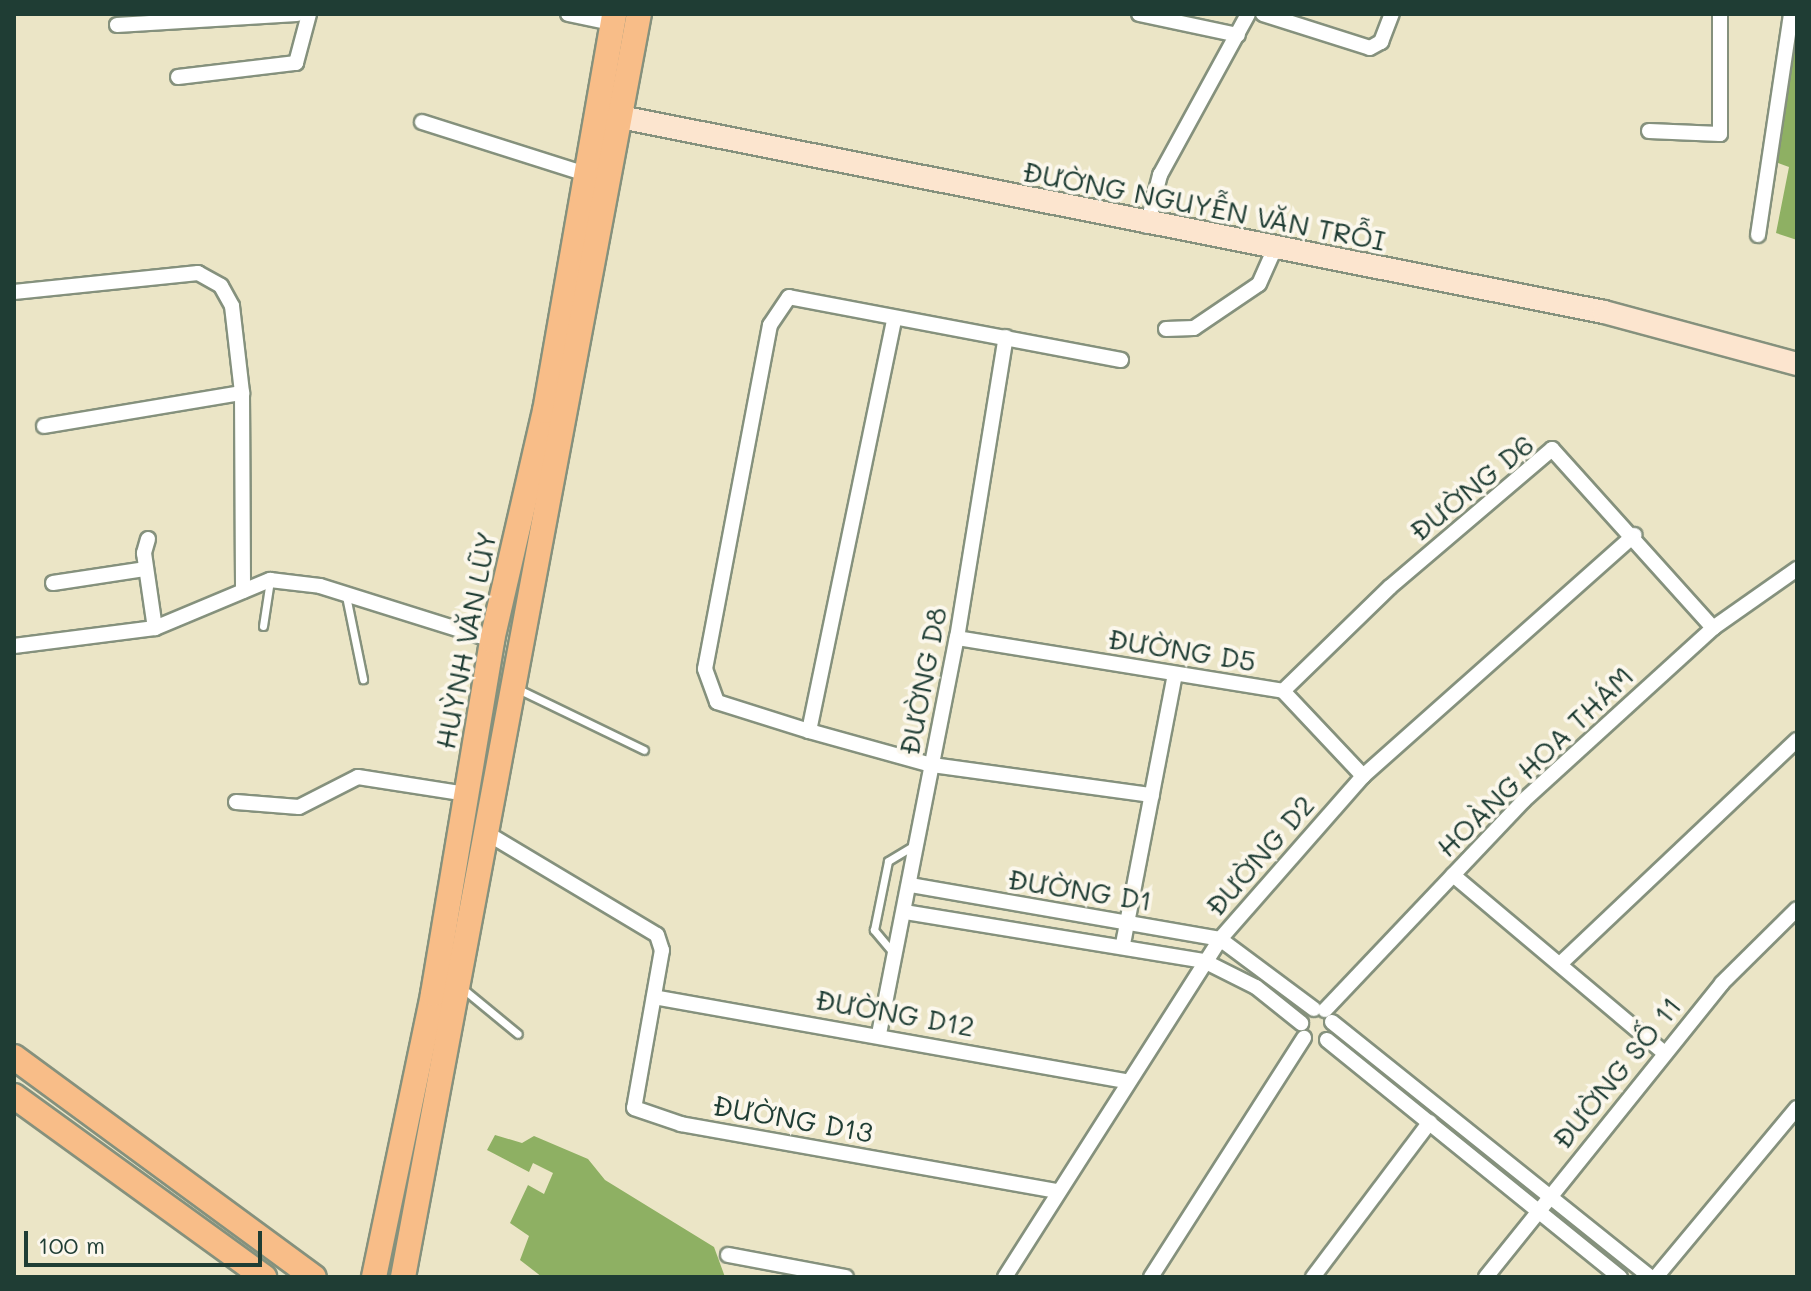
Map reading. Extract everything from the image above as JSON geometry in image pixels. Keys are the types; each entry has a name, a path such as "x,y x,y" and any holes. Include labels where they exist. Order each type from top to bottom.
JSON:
{"main road":[{"name":"HUỲNH VĂN LŨY","path":"374,1277 466,794 492,640 545,411 586,174 639,14"},
{"name":"HUỲNH VĂN LŨY","path":"403,1277 511,686 608,114 613,18"},
{"path":"14,1057 314,1277"},
{"path":"14,1096 264,1277"}],"street":[{"path":"117,25 297,14"},
{"path":"178,77 296,63 309,14"},
{"path":"568,14 613,18"},
{"path":"1139,14 1238,35"},
{"path":"1263,14 1370,48 1381,42 1392,14"},
{"path":"1649,131 1720,134 1720,14"},
{"path":"1758,235 1791,14"},
{"path":"1147,226 1160,175 1249,15"},
{"name":"ĐƯỜNG NGUYỄN VĂN TRỖI","path":"608,114 1147,226 1604,312 1797,364"},
{"path":"422,122 586,174"},
{"path":"1166,329 1194,328 1259,284 1274,250"},
{"path":"14,292 198,273 221,286 232,306 242,393 243,591"},
{"path":"1121,360 789,297 770,325 705,669 717,702 809,731 932,765 1152,795"},
{"path":"809,731 894,319"},
{"name":"ĐƯỜNG D8","path":"879,1034 911,885 957,638 1006,337"},
{"path":"44,426 242,393"},
{"name":"ĐƯỜNG D6","path":"1283,691 1390,587 1552,449 1634,535 1713,628"},
{"name":"ĐƯỜNG D2","path":"1005,1277 1125,1081 1220,939 1363,776 1634,535"},
{"path":"148,539 146,569 155,628"},
{"path":"53,583 146,569"},
{"name":"HOÀNG HOA THÁM","path":"1303,1030 1324,1014 1453,875 1713,628 1797,569"},
{"path":"14,646 155,628 270,580 346,594 492,640"},
{"name":"ĐƯỜNG D5","path":"957,638 1283,691 1363,776"},
{"path":"1123,944 1125,920 1175,674"},
{"path":"1560,964 1797,740"},
{"path":"236,802 299,807 358,777 466,794"},
{"path":"485,832 650,926 662,950 654,997"},
{"path":"1453,875 1663,1052"},
{"name":"ĐƯỜNG D1","path":"911,885 998,903 1125,920 1220,939 1324,1014 1650,1277"},
{"path":"997,924 998,903"},
{"name":"ĐƯỜNG SỐ 11","path":"1486,1277 1663,1052 1763,936 1797,909"},
{"name":"ĐƯỜNG D1","path":"905,912 1123,944 1204,961 1256,987 1303,1030"},
{"name":"ĐƯỜNG D12","path":"654,997 879,1034 1125,1081"},
{"name":"ĐƯỜNG D13","path":"654,997 634,1108 681,1124 1056,1191"},
{"path":"1324,1014 1327,1040"},
{"path":"1151,1277 1303,1030 1327,1040 1620,1277"},
{"path":"1656,1277 1797,1108"},
{"path":"1313,1277 1430,1122"},
{"path":"728,1255 846,1277"}],"lane":[{"path":"263,626 270,580"},
{"path":"346,594 363,679"},
{"path":"511,686 644,750"},
{"path":"895,956 874,930 888,861 918,843"},
{"path":"458,984 518,1034"}],"green space":[{"path":"1797,19 1797,240 1776,233 1789,167 1773,161"},
{"path":"495,1135 522,1143 534,1136 588,1159 605,1180 714,1247 725,1277 542,1277 520,1260 529,1236 510,1223 528,1185 544,1194 553,1173 533,1163 529,1172 487,1150"}]}
